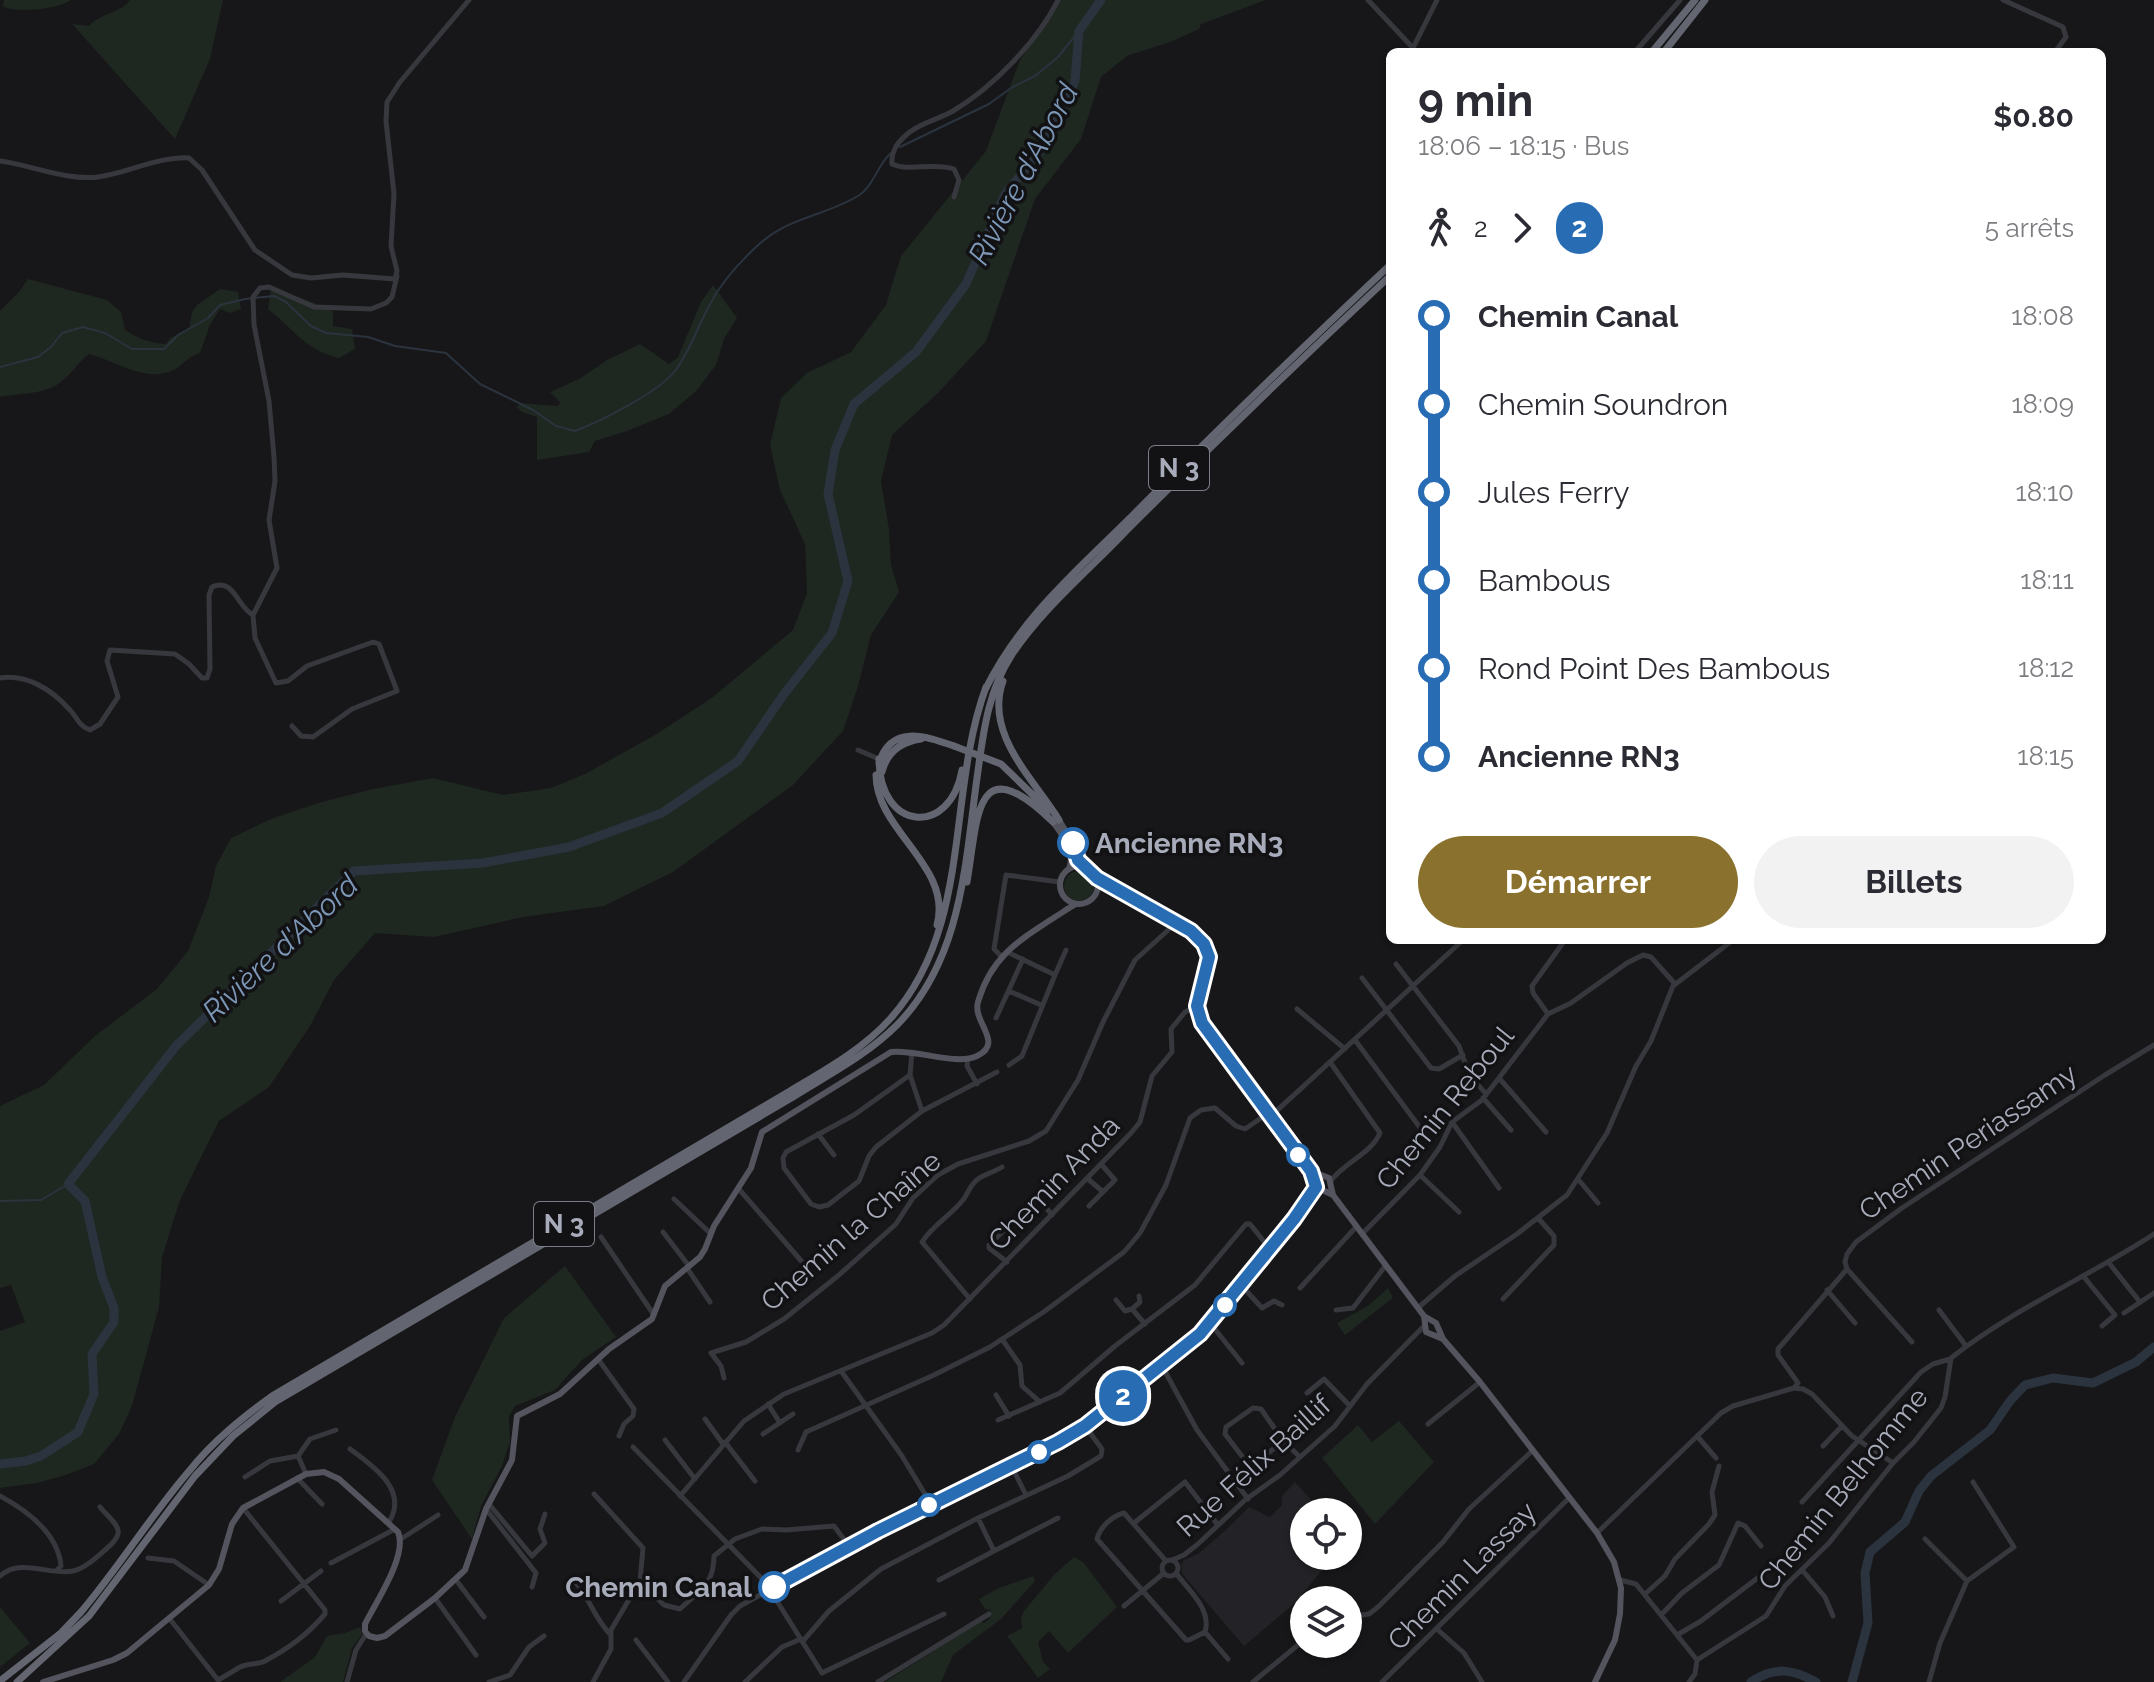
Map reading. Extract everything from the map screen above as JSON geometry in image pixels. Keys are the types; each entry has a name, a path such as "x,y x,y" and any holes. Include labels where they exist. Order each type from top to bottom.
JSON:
{"highway":[{"path":"1655,48 1695,0"},
{"path":"1667,48 1705,0"},
{"name":"N 3","path":"880,778 889,801 905,815 927,816 944,808 959,787 972,718 986,687 1001,657 1032,616 1181,466 1386,269"},
{"name":"N 3","path":"946,949 959,898 985,725 993,694 1017,648 1077,582 1302,357 1386,280"},
{"name":"N 3","path":"1056,821 1010,749 1000,726 999,694 1001,684 1019,651 1077,582"},
{"name":"N 3","path":"0,1681 61,1633 81,1612 209,1448 272,1396 835,1063 879,1030 911,991 936,944 942,924 973,728 986,687"},
{"name":"N 3","path":"911,991 932,942 939,905 928,872 881,803 876,777 879,759 888,746 908,735 918,735 1001,764 1056,821"},
{"name":"N 3","path":"892,750 900,744 920,739 954,746"},
{"path":"880,778 892,750"},
{"path":"880,778 879,759 892,750"},
{"name":"N 3","path":"20,1680 89,1616 195,1476 254,1418 275,1402 781,1105 864,1052 909,1012 946,949 964,900 982,800 997,790 1013,790 1056,821"}],"main road":[{"name":"N 3","path":"1056,821 1073,843 1082,867"},
{"name":"N 3","path":"1056,821 1067,842 1072,862 1069,869"},
{"path":"1076,904 1062,894 1060,882 1069,869 1082,867 1191,931 1207,950 1207,972 1197,1006 1202,1023 1311,1171 1318,1187 1333,1195"},
{"path":"1097,878 1097,893"},
{"path":"43,1682 120,1657 209,1585 219,1569 232,1524 243,1508 306,1474 324,1472 339,1479 396,1528 401,1539 399,1556 365,1624 366,1634 372,1638 385,1636 456,1580 469,1564 488,1506 512,1460 517,1416 560,1394 598,1359 655,1316 665,1286 700,1257 714,1226 753,1163 759,1136 768,1127 891,1052 968,1059 981,1055 989,1043 989,1036 979,1018 977,1006 1004,954 1019,940 1076,904 1086,903 1097,893 1116,889"},
{"path":"1056,916 1066,899"},
{"path":"1311,1171 1327,1180 1333,1195 1419,1307 1430,1328 1480,1382 1597,1533 1614,1562 1620,1584 1620,1614 1616,1636 1595,1682"},
{"path":"1318,1187 1327,1180"},
{"path":"1318,1187 1327,1180"}],"street":[{"path":"292,726 301,736 313,737 352,709 397,691 379,644 373,642 307,666 288,681 276,683 255,638 253,615 277,568 269,520 275,481 273,443 269,401 254,325 253,297 260,288 269,287 307,305 371,309 392,297 397,276 391,246 394,194 386,121 387,102 469,0"},
{"path":"954,197 959,180 954,169 929,165 897,167 892,164 892,155 902,138 915,128 956,110 1011,65 1058,0"},
{"path":"1368,0 1410,48"},
{"path":"1413,48 1437,0"},
{"path":"1638,48 1680,0"},
{"path":"2003,0 2063,27 2066,37 2058,48"},
{"path":"0,161 85,178 115,174 170,159 189,158 202,170 255,250 292,275 311,278 343,275 392,280 397,276"},
{"path":"0,678 26,680 48,690 67,706 80,725 93,730 118,697 107,661 110,650 175,654 205,679 210,669 209,595 212,587 221,584 230,587 245,611 253,615"},
{"path":"858,750 879,759"},
{"path":"1055,975 994,949 1006,875 1060,882"},
{"name":"Chemin la Chaîne","path":"724,1378 721,1366 711,1353 746,1342 766,1331 839,1275 896,1224 913,1198 938,1175 958,1164 1029,1141 1046,1131 1078,1080 1135,960 1176,923"},
{"path":"798,1450 806,1432 965,1360 1054,1304 1133,1243 1166,1185 1187,1125 1195,1113 1215,1108 1236,1126 1245,1129 1268,1115 1459,944"},
{"path":"1548,1014 1533,993 1532,986 1562,944"},
{"path":"1419,1307 1455,1276 1564,1199 1607,1133 1675,984 1728,944"},
{"path":"1009,1065 1022,1056 1066,950"},
{"name":"Chemin Reboul","path":"1362,1234 1420,1175 1440,1147 1452,1122 1485,1096 1548,1014 1571,1003 1643,955 1651,957 1675,984"},
{"path":"996,1018 1023,959"},
{"path":"1396,964 1459,1046 1469,1074 1511,1130"},
{"path":"1362,978 1431,1068 1439,1069 1463,1055"},
{"path":"1009,991 1041,1005"},
{"name":"Chemin Anda","path":"680,1496 744,1421 768,1404 784,1394 932,1333 944,1325 1140,1122 1152,1076 1172,1052 1171,1029 1185,1012 1197,1006"},
{"path":"1297,1009 1345,1049"},
{"path":"1355,1040 1424,1133"},
{"name":"Chemin Periassamy","path":"1794,1388 1798,1383 1778,1355 1778,1349 1847,1269 1847,1254 1856,1242 1902,1208 2154,1045"},
{"path":"912,1052 910,1075 922,1111"},
{"path":"968,1059 967,1066 977,1084"},
{"path":"1327,1180 1376,1142 1380,1133 1330,1062"},
{"path":"910,1075 854,1115 791,1148 783,1158 784,1168 811,1204 819,1207 828,1205 859,1181 872,1152 922,1111 997,1072"},
{"path":"1499,1078 1546,1132"},
{"path":"1452,1122 1499,1188"},
{"path":"818,1134 834,1155"},
{"path":"1089,1206 1116,1178 1101,1164"},
{"path":"970,1299 922,1242 980,1177 1002,1167"},
{"path":"1420,1175 1459,1212"},
{"path":"1088,1179 1103,1192"},
{"path":"1578,1179 1598,1203"},
{"path":"684,1682 736,1610 849,1546 1085,1426 1162,1366 1210,1323 1318,1187"},
{"path":"738,1188 810,1271"},
{"path":"674,1199 712,1234"},
{"path":"1007,1262 989,1245 1036,1199 1052,1215"},
{"path":"1503,1299 1554,1245 1554,1236 1538,1218"},
{"path":"998,1420 1060,1393 1195,1285 1246,1224 1250,1224 1270,1249"},
{"path":"1300,1288 1356,1227"},
{"path":"663,1232 710,1302"},
{"path":"1802,1502 1921,1372 1951,1358 2012,1317 2154,1234"},
{"path":"601,1237 655,1316"},
{"path":"2109,1263 2140,1302"},
{"path":"1336,1310 1353,1308 1386,1265"},
{"path":"1847,1269 1912,1342"},
{"path":"2084,1277 2115,1315 2102,1326"},
{"path":"1241,1285 1262,1308 1274,1301 1282,1305"},
{"path":"1827,1290 1855,1323"},
{"path":"2124,1313 2154,1293"},
{"path":"1116,1300 1125,1311 1140,1302 1139,1296"},
{"path":"1132,1309 1145,1324"},
{"path":"1939,1310 1966,1346"},
{"path":"1210,1323 1242,1363"},
{"name":"Rue Félix Baillif","path":"1169,1561 1184,1555 1335,1426 1414,1335 1430,1328"},
{"path":"1002,1339 1020,1365 1022,1386 1040,1402"},
{"name":"Chemin Belhomme","path":"1696,1659 1762,1621 1785,1586 1829,1543 1941,1408 1951,1358"},
{"path":"598,1359 634,1409 633,1416 624,1424 619,1436"},
{"path":"1162,1366 1197,1430 1248,1499"},
{"path":"841,1371 902,1456 931,1504"},
{"path":"1307,1393 1324,1379 1350,1406"},
{"path":"1428,1424 1480,1382"},
{"path":"1597,1533 1727,1409 1794,1388 1812,1394 1852,1436 1893,1463"},
{"path":"996,1395 1009,1416"},
{"path":"768,1404 780,1423"},
{"path":"1284,1442 1248,1464 1225,1434 1226,1427 1253,1408 1261,1409 1284,1442 1299,1456"},
{"path":"763,1434 793,1414"},
{"path":"705,1419 755,1481"},
{"path":"745,1682 782,1647 802,1640 829,1611 881,1569 978,1518 1068,1476 1101,1456 1102,1449 1085,1426"},
{"path":"1823,1446 1842,1426"},
{"path":"245,1477 270,1461 298,1456 310,1439 336,1430"},
{"path":"1697,1436 1716,1458"},
{"path":"665,1440 695,1479"},
{"path":"633,1447 771,1589 828,1682"},
{"path":"350,1449 390,1485 396,1509 389,1522"},
{"path":"1362,1615 1378,1607 1443,1542 1469,1509 1532,1451"},
{"path":"298,1456 306,1474"},
{"path":"1011,1465 1026,1495"},
{"path":"1645,1594 1665,1576 1675,1559 1715,1515 1712,1492 1719,1466"},
{"path":"297,1478 322,1504"},
{"path":"1134,1523 1185,1482 1219,1525"},
{"path":"1929,1682 1940,1643 1967,1581 2014,1547 1973,1482"},
{"path":"593,1682 611,1649 610,1633 640,1581 643,1548 594,1494"},
{"path":"0,1496 17,1505 45,1531 60,1555 61,1566 57,1570"},
{"name":"Chemin Lassay","path":"1382,1682 1569,1498"},
{"path":"488,1506 532,1556 545,1543 540,1529 545,1514"},
{"path":"488,1506 536,1573 532,1587"},
{"path":"0,1576 16,1568 78,1570 117,1539 120,1533 100,1507"},
{"path":"169,1618 219,1680 242,1666 260,1663 290,1647 314,1626 325,1611 243,1508"},
{"path":"1124,1513 1134,1523 1176,1569 1203,1608 1207,1626 1205,1632 1187,1641 1097,1539 1099,1532 1116,1515 1124,1513"},
{"path":"401,1539 438,1515"},
{"path":"978,1518 994,1551"},
{"path":"939,1580 1058,1518"},
{"path":"1661,1615 1682,1593 1719,1565 1738,1523 1745,1526 1761,1546"},
{"path":"640,1581 664,1605 680,1609 711,1580 714,1556 735,1539 762,1529 799,1530 830,1525 836,1527 849,1546"},
{"path":"331,1563 396,1528"},
{"path":"1925,1539 1967,1581"},
{"name":"Rue Félix Baillif","path":"1176,1569 1184,1555"},
{"path":"148,1558 174,1561 209,1585"},
{"path":"1169,1561 1162,1566 1164,1573 1171,1575 1176,1569"},
{"path":"1677,1635 1701,1621 1772,1567"},
{"path":"1802,1570 1825,1597 1833,1616"},
{"path":"281,1601 321,1571"},
{"name":"Rue Félix Baillif","path":"1124,1606 1164,1573"},
{"path":"456,1580 484,1617"},
{"path":"1620,1584 1633,1582 1640,1588 1696,1659 1695,1674 1689,1682"},
{"path":"576,1583 591,1603 594,1616 610,1633"},
{"path":"435,1598 476,1655"},
{"path":"822,1673 944,1614"},
{"path":"878,1682 989,1614"},
{"path":"1438,1630 1464,1653 1482,1682"},
{"path":"1205,1632 1228,1659"},
{"path":"347,1682 356,1650 366,1634"},
{"path":"489,1682 510,1675 529,1647 544,1636"},
{"path":"636,1640 668,1682"},
{"path":"1253,1682 1290,1652"}],"shaded area":[{"path":"4,0 71,0 57,6 27,10 3,6"},
{"path":"130,0 223,0 210,59 175,139 72,24 89,26"},
{"path":"1056,0 1266,0 1201,24 1199,29 1173,41 1127,56 1101,77 1081,139 1035,199 986,341 939,392 892,435 881,481 891,565 899,592 871,635 843,731 793,785 673,872 604,906 523,917 434,937 375,933 334,980 310,1026 269,1087 219,1121 180,1200 162,1257 159,1307 132,1406 119,1434 94,1464 37,1483 0,1488 0,1331 25,1322 11,1285 0,1288 0,1106 44,1085 95,1036 157,989 188,951 209,897 216,866 231,838 271,819 318,803 433,778 503,795 551,788 585,774 655,735 713,697 793,630 807,593 805,544 780,490 770,445 781,398 807,373 851,352 886,305 901,256 986,151 1020,60"},
{"path":"28,279 107,300 121,312 125,330 144,340 166,344 170,338 189,329 192,312 197,305 220,289 238,292 241,309 230,313 220,309 210,325 200,353 174,370 142,373 89,354 56,386 0,397 0,311"},
{"path":"713,285 737,318 724,339 716,365 696,391 669,414 595,441 589,452 537,460 537,417 522,412 517,407 520,403 558,406 560,402 550,392 640,344 669,364 678,357 701,302"},
{"path":"271,289 333,311 333,326 352,329 355,349 339,358 308,344 268,309"},
{"path":"1079,871 1090,875 1094,886 1090,897 1079,901 1068,897 1064,886 1068,875"},
{"path":"565,1266 616,1337 582,1360 555,1390 515,1406 509,1416 510,1442 502,1466 481,1506 472,1539 432,1480 455,1417 504,1318"},
{"path":"1388,1288 1393,1298 1345,1335 1337,1323 1368,1306"},
{"path":"1399,1421 1434,1462 1375,1524 1362,1508 1362,1498 1354,1498 1322,1458 1358,1425 1372,1442"},
{"path":"1295,1482 1309,1498 1290,1498 1290,1570 1322,1570 1309,1586 1290,1586 1290,1607 1244,1646 1182,1573 1181,1565 1184,1560 1198,1554 1249,1507 1270,1517 1282,1505 1282,1496"},
{"path":"1074,1557 1084,1563 1117,1607 1068,1653 1049,1631 1038,1642 1043,1662 1050,1669 1038,1678 1007,1636 1022,1628 1024,1611 1054,1575"},
{"path":"1033,1576 1035,1581 1001,1619 953,1655 941,1682 885,1682 990,1618 991,1610 985,1609 979,1599"},
{"path":"0,1607 30,1643 0,1667"},
{"path":"360,1627 363,1633 352,1648 343,1682 280,1682 315,1657 327,1636"}],"waterway":[{"name":"Rivière d'Abord","path":"0,1464 41,1456 78,1432 94,1394 92,1354 114,1322 114,1308 102,1277 85,1201 68,1184 176,1046 354,871 483,863 569,847 662,813 738,761 784,694 832,633 848,581 828,494 835,450 854,404 916,352 966,284 1005,194 1043,148 1075,81 1079,31 1101,0"},
{"path":"900,147 989,104 1035,76 1058,57 1079,31"},
{"path":"0,367 38,357 62,333 83,327 105,333 132,349 164,349 178,335 208,318 220,305 274,296 286,302 311,326 326,333 368,337 395,346 446,353 480,384 533,410 556,426 575,431 629,405 667,379 685,356 718,290 748,254 792,223 858,196 868,187 891,153"},
{"path":"0,1201 41,1200 68,1184"},
{"path":"1852,1682 1868,1623 1865,1573 1870,1552 1905,1522 1919,1491 1931,1476 1990,1430 2025,1385 2053,1378 2093,1383 2136,1362 2154,1347"},
{"path":"1751,1682 1768,1673 1784,1671 1816,1682"}],"bus line":[{"name":"2","path":"774,1587 1085,1426 1200,1334 1311,1198 1316,1187 1311,1171 1202,1023 1197,1006 1209,957 1204,944 1191,931 1082,867 1073,843"}],"place":[{"name":"Ancienne RN3","path":"1073,843"},
{"name":"Chemin Canal","path":"774,1587"}]}
